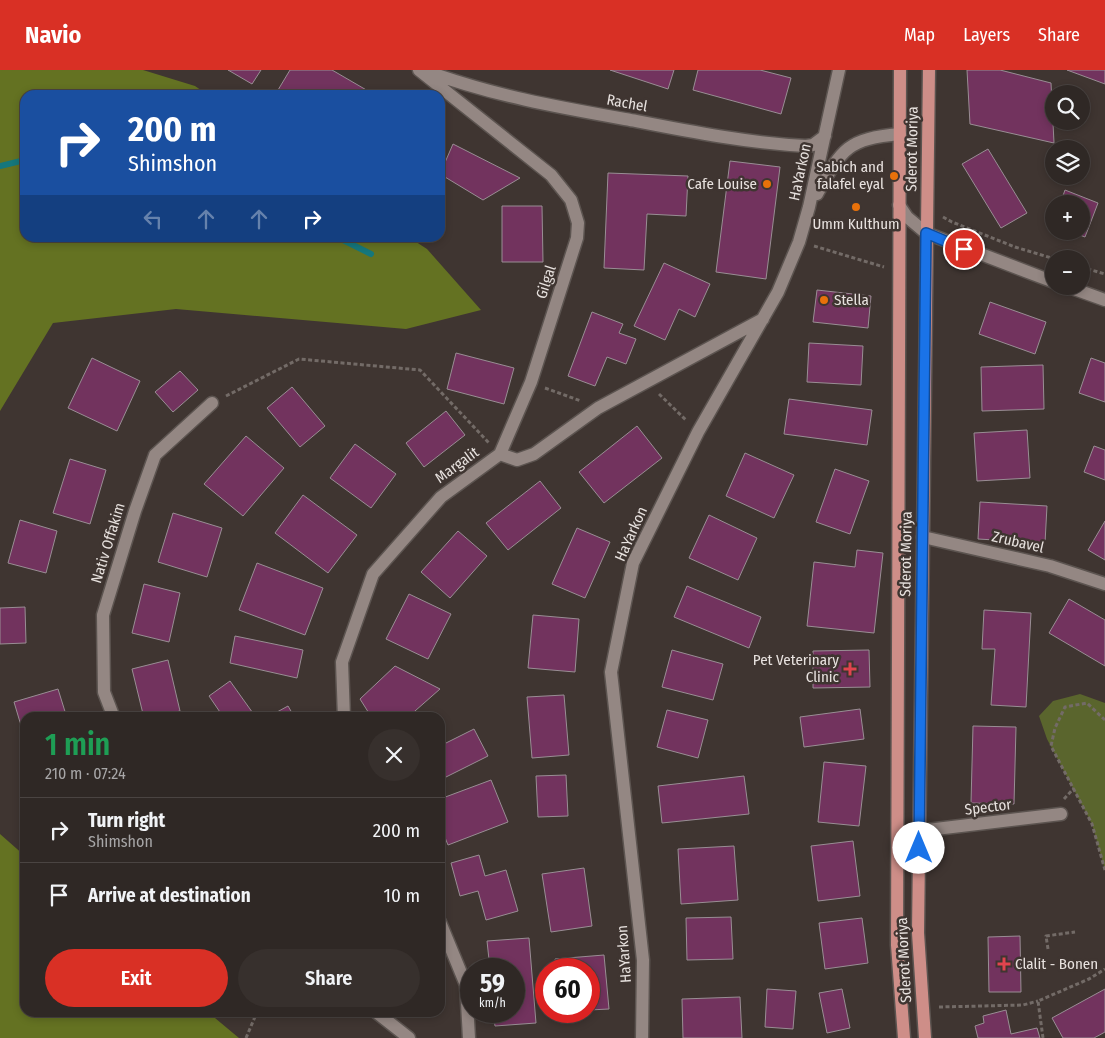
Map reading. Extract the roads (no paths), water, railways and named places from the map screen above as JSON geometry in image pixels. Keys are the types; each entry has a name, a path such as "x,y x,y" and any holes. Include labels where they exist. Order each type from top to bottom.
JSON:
{"main road":[{"name":"Sderot Moriya","path":"900,70 897,944 904,1038"},
{"name":"Sderot Moriya","path":"925,1038 918,933 929,70"}],"street":[{"name":"Gilgal","path":"420,70 552,174 571,200 578,223 577,238 531,382 500,454"},
{"name":"Rachel","path":"424,70 467,86 515,99 694,132 806,146 813,145 824,136"},
{"name":"HaYarkon","path":"642,1038 642,960 611,672 633,563 698,432 778,292 799,242 809,207 839,70"},
{"path":"809,207 829,170 848,147 872,138 900,134"},
{"path":"899,205 916,226 926,233 1045,279"},
{"path":"1090,295 1105,300"},
{"name":"Margalit","path":"344,712 342,662 373,574 440,497 500,454 517,460 534,454 598,408 763,319"},
{"name":"Nativ Offakim","path":"112,712 104,692 103,615 135,511 155,455 212,403"},
{"name":"Zrubavel","path":"923,537 1050,566 1105,584"},
{"name":"Spector","path":"919,831 1061,814"},
{"path":"445,934 466,985 469,1038"},
{"path":"382,1017 409,1038"}],"waterway":[{"path":"0,166 20,161"},
{"path":"347,242 371,254"}],"place":[{"name":"Sabich and falafel eyal","path":"894,176"},
{"name":"Cafe Louise","path":"767,184"},
{"name":"Umm Kulthum","path":"856,207"},
{"name":"Stella","path":"824,300"},
{"name":"Pet Veterinary Clinic","path":"850,669"},
{"name":"Clalit - Bonen","path":"1004,964"}]}
